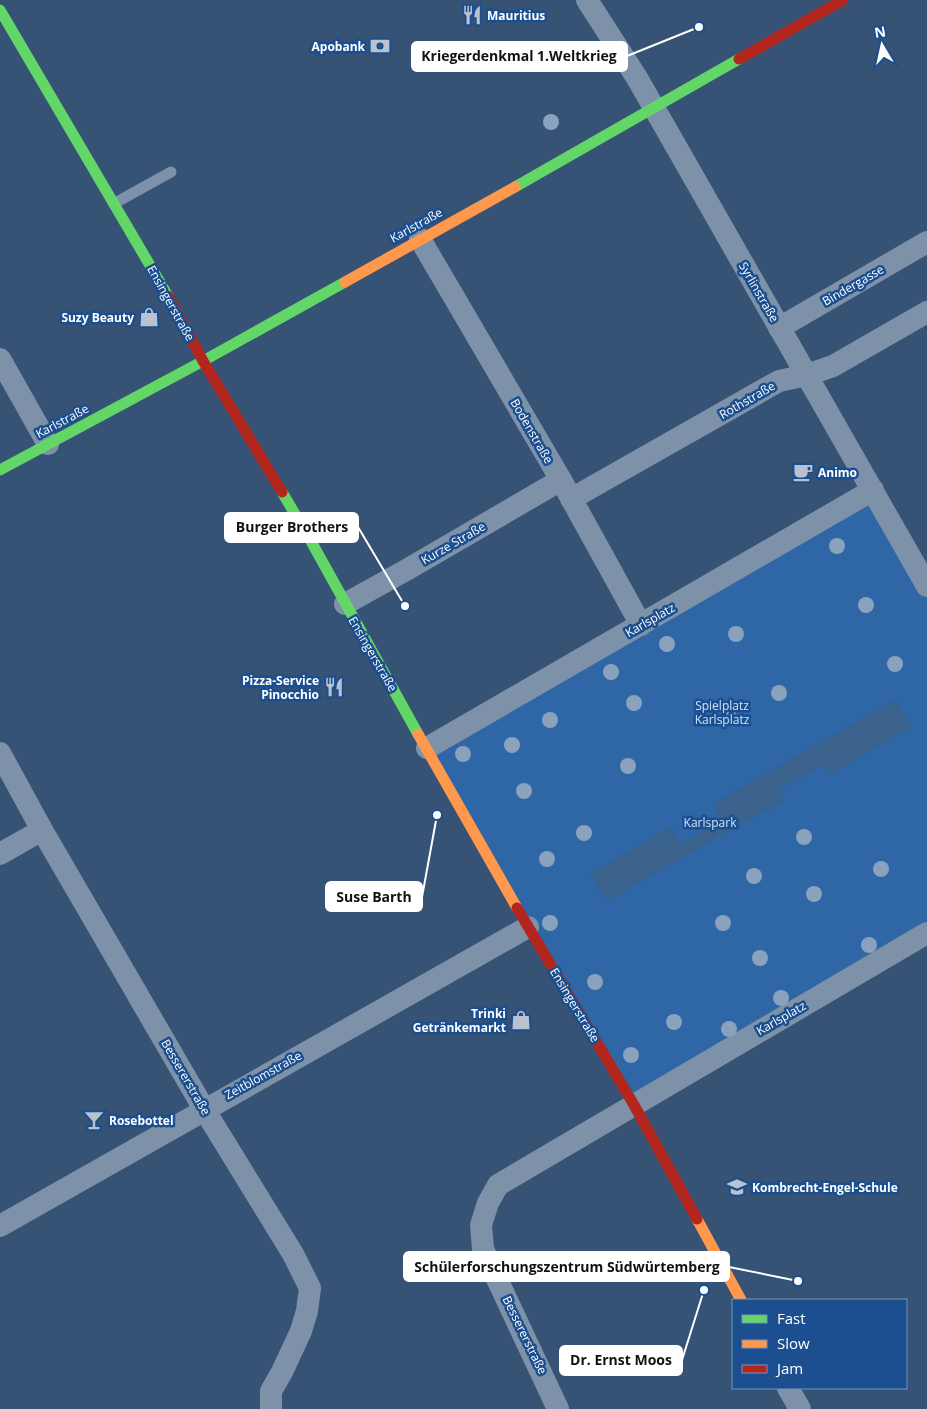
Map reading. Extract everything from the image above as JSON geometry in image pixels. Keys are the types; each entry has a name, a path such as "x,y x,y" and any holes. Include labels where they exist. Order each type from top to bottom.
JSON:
{"street":[{"name":"Syrlinstraße","path":"587,0 638,78 653,108 927,586"},
{"name":"Karlstraße","path":"0,470 203,361 497,197 843,0"},
{"name":"Ensingerstraße","path":"0,10 115,203 203,361 312,543 344,604 528,927 634,1105 740,1299"},
{"name":"Bodenstraße","path":"420,239 566,490 641,625"},
{"name":"Bindergasse","path":"779,328 927,242"},
{"name":"Rothstraße","path":"566,490 779,381 807,376 833,366 927,312"},
{"path":"0,359 48,444"},
{"name":"Kurze Straße","path":"344,604 408,569 566,490"},
{"name":"Karlsplatz","path":"427,748 873,490"},
{"name":"Bessererstraße","path":"0,753 42,830 204,1109 293,1254 310,1288 307,1311 301,1330 271,1391 271,1409"},
{"path":"0,854 42,830"},
{"name":"Zeitblomstraße","path":"0,1226 528,927"},
{"name":"Karlsplatz","path":"634,1105 927,933"},
{"name":"Bessererstraße","path":"558,1409 483,1249 480,1225 488,1203 498,1186 634,1105"},
{"path":"789,1389 800,1409"}],"lane":[{"path":"115,203 172,172"}],"green space":[{"name":"Karlspark","path":"873,490 927,586 927,933 634,1105 427,748"}],"shaded area":[{"path":"895,700 911,727 830,774 824,764 779,790 784,800 606,901 590,874 671,827 681,845 722,821 713,804"}],"traffic: fast":[{"path":"0,10 168,296"},
{"path":"515,187 739,59"},
{"path":"0,470 345,282"},
{"path":"282,492 418,734"}],"traffic: slow":[{"path":"345,282 515,187"},
{"path":"418,734 517,908"},
{"path":"697,1219 740,1299"}],"traffic: jam":[{"path":"739,59 843,0"},
{"path":"168,296 203,361 282,492"},
{"path":"517,908 634,1105 697,1219"}],"place":[{"name":"Mauritius","path":"472,15"},
{"name":"Kriegerdenkmal 1.Weltkrieg","path":"699,27"},
{"name":"Apobank","path":"380,46"},
{"name":"Suzy Beauty","path":"149,317"},
{"name":"Animo","path":"803,472"},
{"name":"Burger Brothers","path":"405,606"},
{"name":"Pizza-Service Pinocchio","path":"334,687"},
{"name":"Suse Barth","path":"437,815"},
{"name":"Trinki Getränkemarkt","path":"521,1020"},
{"name":"Rosebottel","path":"94,1120"},
{"name":"Kombrecht-Engel-Schule","path":"737,1187"},
{"name":"Schülerforschungszentrum Südwürtemberg","path":"798,1281"},
{"name":"Dr. Ernst Moos","path":"704,1290"}],"park label":[{"name":"Spielplatz Karlsplatz","path":"722,712"}]}
